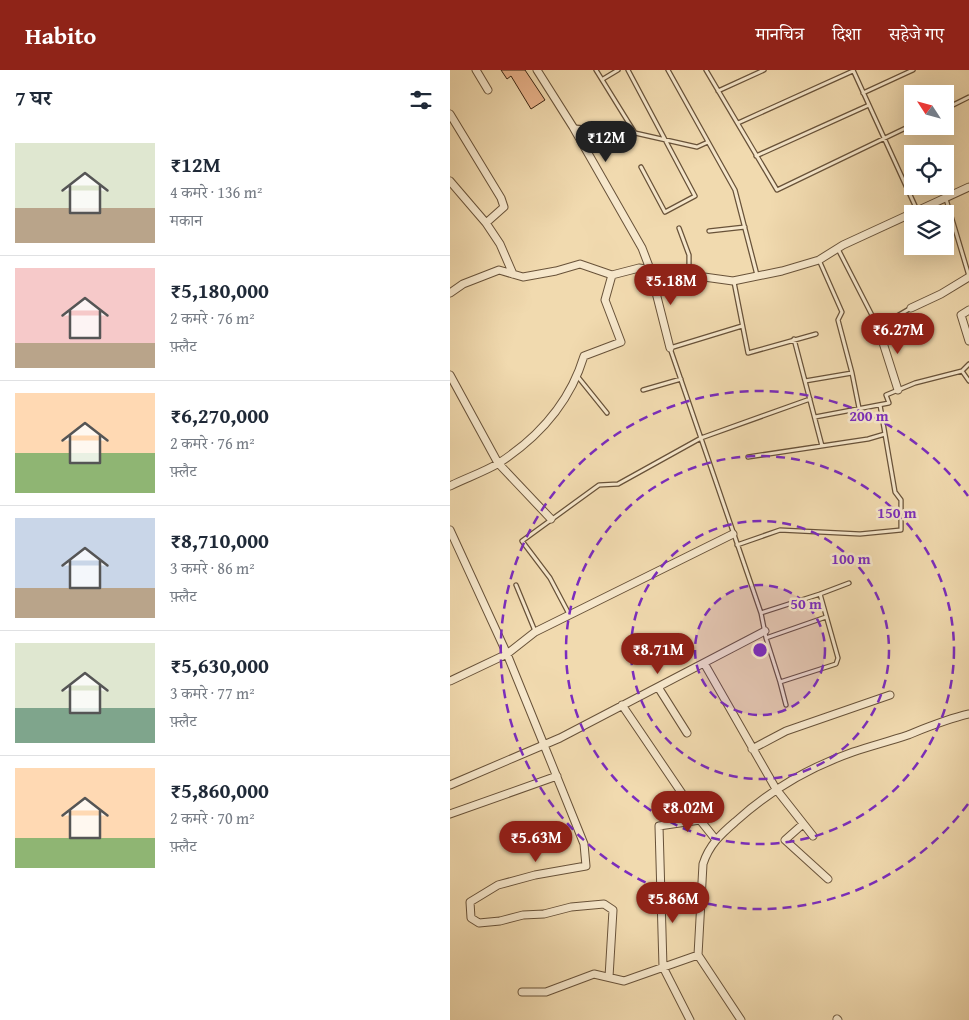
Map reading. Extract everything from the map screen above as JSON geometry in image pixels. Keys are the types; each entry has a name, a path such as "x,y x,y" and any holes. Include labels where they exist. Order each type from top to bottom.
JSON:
{"street":[{"path":"476,70 488,90"},
{"path":"537,70 573,127 642,248 650,269 670,348"},
{"path":"450,114 501,198 504,207 486,223"},
{"path":"450,181 486,223 500,244 513,274"},
{"path":"930,205 969,187"},
{"path":"450,293 462,284 499,270 522,277 556,271 580,264 612,275 639,268 733,281 782,271 818,260 838,248 904,217"},
{"path":"450,486 498,463 536,434 563,402 578,377 584,356 621,342 605,300 612,275"},
{"path":"911,308 941,294 969,277"},
{"path":"969,310 961,315 969,341"},
{"path":"878,326 898,390"},
{"path":"450,375 498,463 551,520"},
{"path":"450,530 507,654 557,776 584,844 586,866 535,875 498,885 470,902 470,918 480,923 500,921 544,914 571,907 604,904 613,910 609,977"},
{"path":"450,681 507,654 535,632 734,534"},
{"path":"450,785 544,744 704,663 766,634"},
{"path":"704,663 776,789 813,836"},
{"path":"658,687 687,733"},
{"path":"752,750 786,731 890,695"},
{"path":"622,705 700,820 716,840"},
{"path":"741,1020 698,955 703,864 716,840 748,810 776,789 851,753 936,723 969,714"},
{"path":"450,814 557,776"},
{"path":"690,1020 663,967 659,826 700,820"},
{"path":"803,824 785,840 828,879"},
{"path":"522,992 546,992 594,974 624,981 698,955"}],"lane":[{"path":"596,70 635,133"},
{"path":"602,79 618,70"},
{"path":"628,70 695,196 665,212 641,167"},
{"path":"668,70 735,190 758,276"},
{"path":"706,70 776,190 904,129"},
{"path":"718,91 764,70"},
{"path":"737,123 853,70 914,205"},
{"path":"863,93 913,70"},
{"path":"954,105 969,98"},
{"path":"756,156 869,105"},
{"path":"573,127 635,133 697,147 708,142"},
{"path":"945,198 969,277"},
{"path":"709,231 745,227"},
{"path":"679,228 689,255 689,275"},
{"path":"838,248 878,326 911,308"},
{"path":"818,260 842,312 838,320 859,408"},
{"path":"733,281 748,353 816,334"},
{"path":"742,326 670,348 761,613 786,705"},
{"path":"794,339 822,446"},
{"path":"815,417 889,403 886,395 914,383 962,371 969,364"},
{"path":"962,371 969,381"},
{"path":"805,381 852,373"},
{"path":"578,377 607,413"},
{"path":"643,390 681,379"},
{"path":"569,615 550,578 522,541 599,484 618,484 701,438 810,399"},
{"path":"737,545 780,530 860,534 901,530 901,500 895,492 880,405"},
{"path":"748,457 868,439 885,434"},
{"path":"761,613 849,583"},
{"path":"516,585 535,632"},
{"path":"780,682 836,664 838,661 820,594"},
{"path":"766,634 826,617"}],"building":[{"path":"501,70 525,70 545,100 531,109 511,76 507,79"}]}
